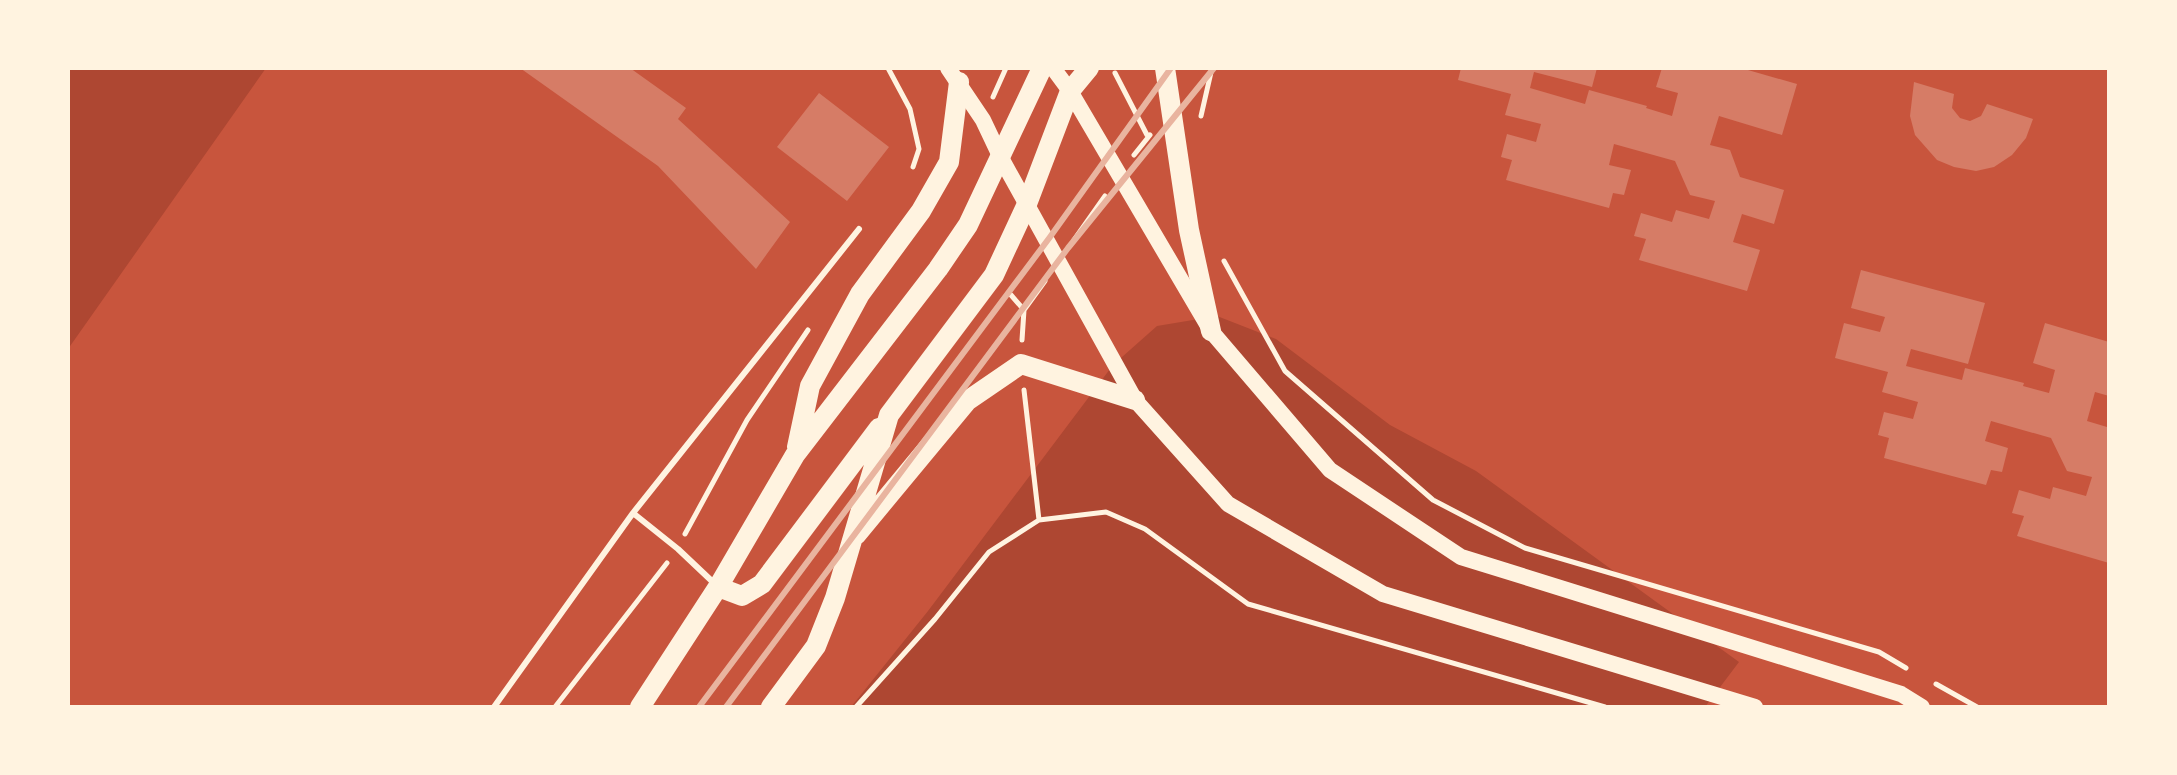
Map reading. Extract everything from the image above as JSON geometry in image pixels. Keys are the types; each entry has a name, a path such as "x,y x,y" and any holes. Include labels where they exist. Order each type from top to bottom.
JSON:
{"main road":[{"path":"640,707 718,587 795,455 938,269 968,225 1042,68"},
{"path":"1053,68 1070,91 1211,331 1330,470 1461,557 1901,694 1922,707"},
{"path":"718,587 742,596 762,584 994,275 1027,204 1070,91 1089,68"},
{"path":"1165,68 1189,230 1211,331"},
{"path":"953,75 983,120 1135,400 1228,504 1383,594 1755,707"},
{"path":"795,455 810,386 860,294 921,211 949,162 953,75"},
{"path":"849,544 967,401 1021,364 1135,400"},
{"path":"771,707 816,646 835,598 889,415"}],"lane":[{"path":"494,707 633,513 859,229"},
{"path":"633,513 718,587"}],"path":[{"path":"888,68 910,109 919,149"},
{"path":"1039,520 1021,364 1024,310 1148,136 1112,68"},
{"path":"1198,127 1212,68"},
{"path":"1217,249 1285,371 1433,500 1525,548 1879,652 1916,673"},
{"path":"994,275 1024,310"},
{"path":"555,707 678,549 747,420 809,328"},
{"path":"856,707 935,619 989,552 1039,520 1106,512 1145,529 1248,604 1605,707"},
{"path":"1928,680 1977,707"}],"shaded area":[{"path":"68,68 266,68 68,349"},
{"path":"1217,316 1276,339 1390,425 1476,471 1739,662 1705,707 851,707 928,611 1113,365 1157,326"}],"building":[{"path":"520,68 630,68 686,108 678,119 790,222 756,269 658,166"},
{"path":"1461,68 1597,68 1592,87 1534,72 1530,88 1585,104 1589,90 1672,116 1678,93 1656,87 1662,68 1741,68 1797,84 1782,135 1719,116 1710,145 1730,150 1740,177 1784,190 1774,224 1742,214 1733,242 1760,250 1747,291 1639,260 1646,239 1634,236 1641,213 1672,222 1676,210 1709,219 1715,201 1690,195 1675,161 1614,144 1609,165 1631,170 1624,195 1613,193 1609,208 1506,180 1512,160 1501,157 1507,134 1536,142 1541,124 1505,115 1511,94 1458,80"},
{"path":"1914,82 1954,94 1952,108 1960,118 1970,121 1981,116 1987,104 2033,119 2026,138 2012,155 1994,167 1976,171 1937,160 1915,135 1910,116"},
{"path":"819,93 889,147 847,201 777,147"},
{"path":"1861,270 1985,303 1968,364 1911,349 1906,366 1962,380 1965,368 2024,383 2023,386 2049,393 2055,370 2033,363 2045,323 2109,342 2109,396 2095,392 2087,421 2107,427 2109,432 2109,563 2017,536 2024,516 2012,513 2019,490 2050,499 2053,487 2086,496 2092,477 2067,471 2051,438 1991,421 1985,441 2008,448 2002,472 1991,470 1986,485 1884,458 1889,438 1878,435 1884,412 1913,419 1918,402 1882,392 1888,372 1835,358 1844,323 1880,332 1885,317 1851,308"}],"railway":[{"path":"699,707 1050,237 1171,68"},
{"path":"726,707 1068,248 1214,68"}]}
